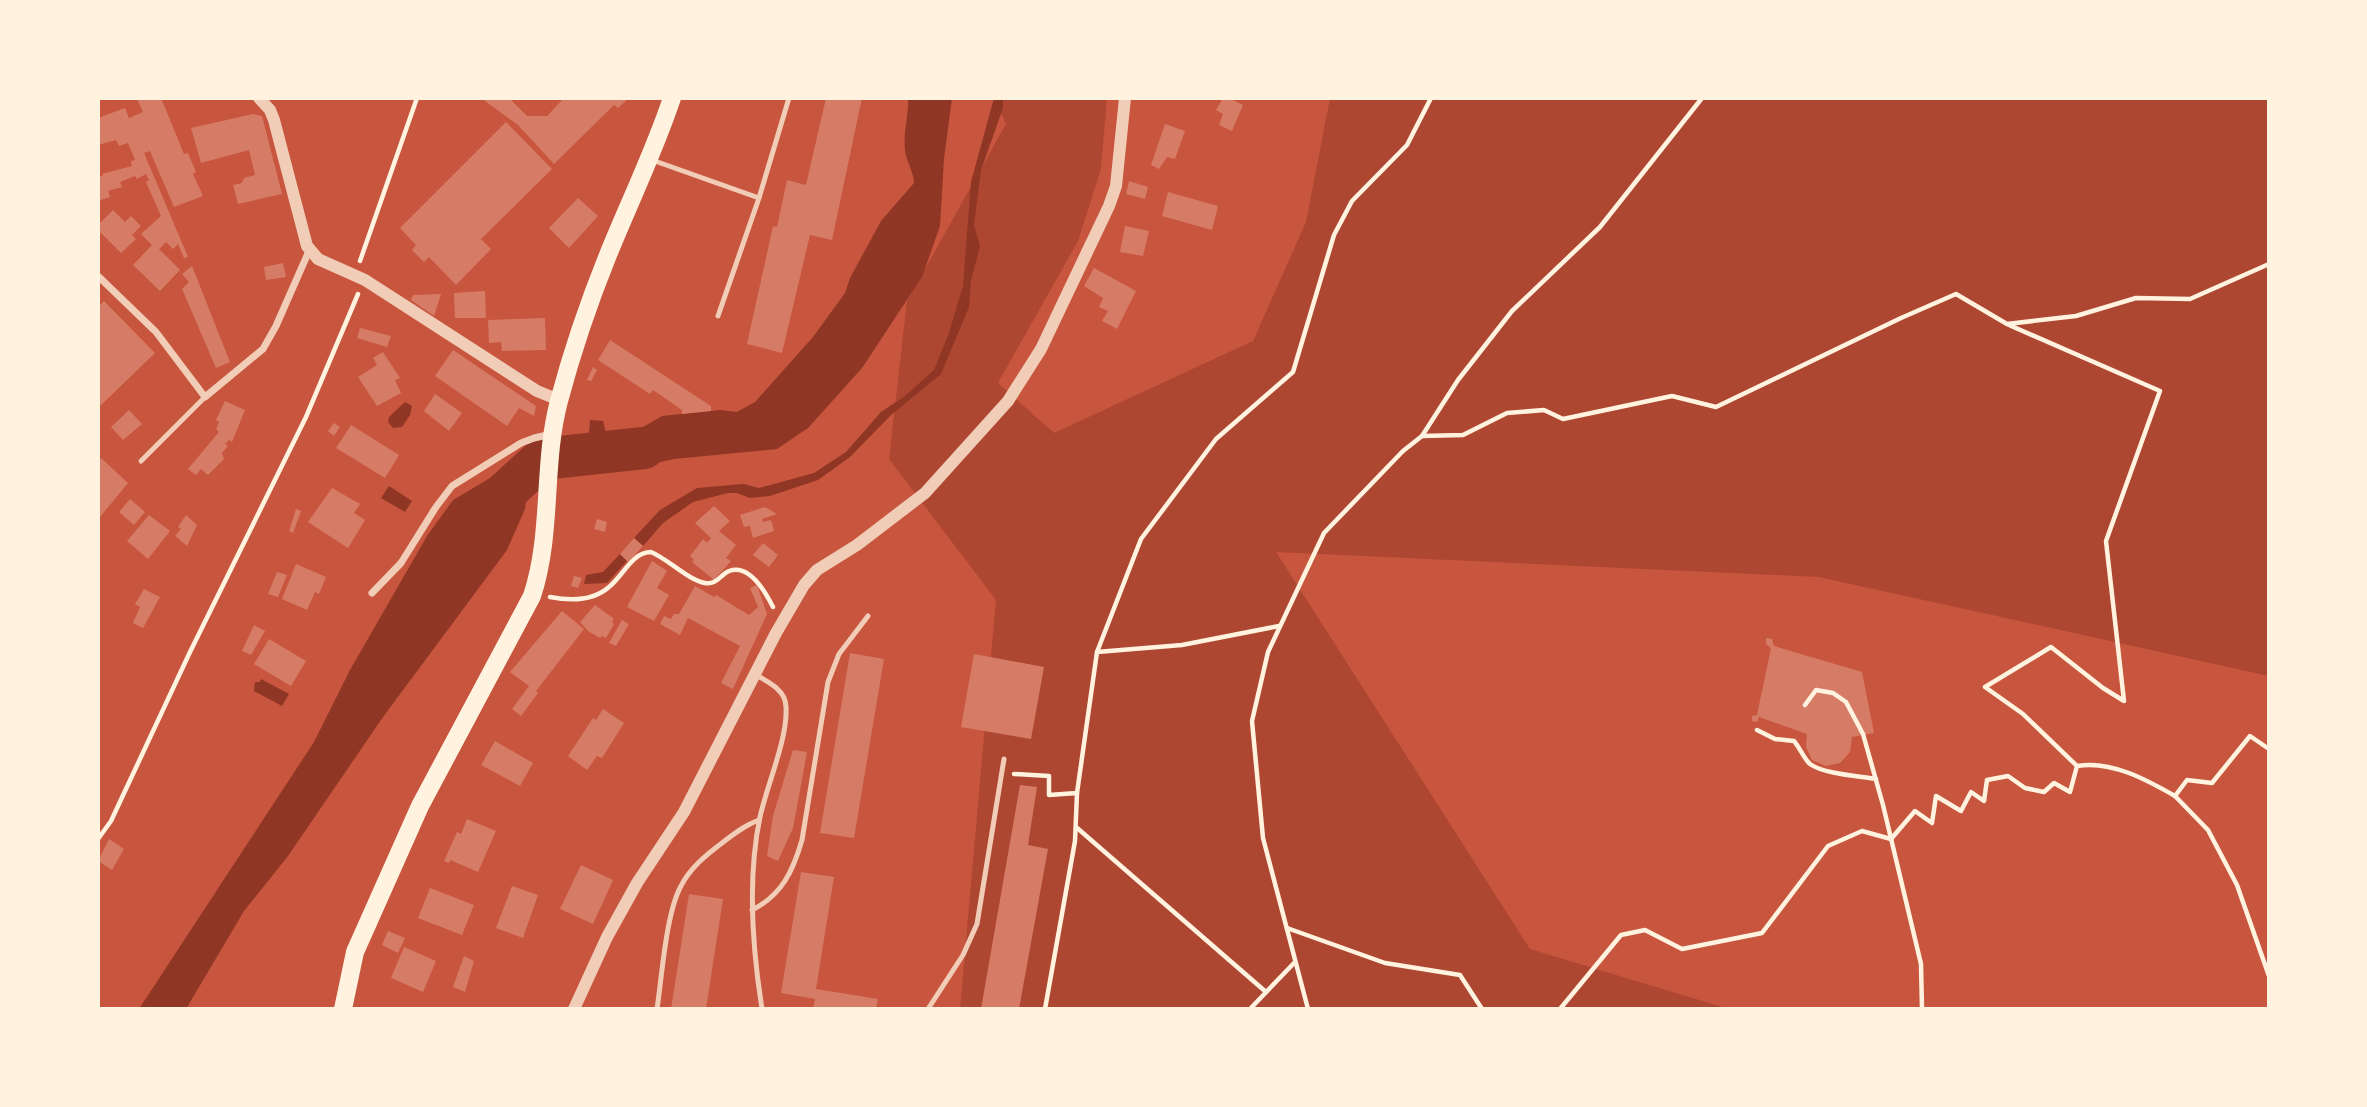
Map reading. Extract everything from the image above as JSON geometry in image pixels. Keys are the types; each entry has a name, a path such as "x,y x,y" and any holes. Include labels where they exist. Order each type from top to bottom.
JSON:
{"main road":[{"path":"343,1009 355,952 420,806 534,591 545,540 552,441 559,400 596,285 672,98"}],"street":[{"path":"98,276 156,332 205,397 263,349 309,251 274,120 260,98"},
{"path":"574,1009 607,937 637,883 684,812 754,674 809,578 925,493 1008,401 1022,381 1053,327 1110,206 1116,187 1125,98"},
{"path":"309,251 324,262 365,280 537,391 559,400"},
{"path":"372,593 401,563 452,486 521,443 541,436 552,441"}],"lane":[{"path":"718,316 759,198 789,98"},
{"path":"649,159 759,198"},
{"path":"141,461 205,397"},
{"path":"752,910 774,895 788,879 794,865 802,840 828,682 839,654 868,616"},
{"path":"754,674 779,691 785,699 786,708 782,736 756,839 752,910 762,1009"},
{"path":"928,1009 963,956 977,924 1004,759"},
{"path":"657,1009 673,908 682,884 713,849 739,830 759,820"}],"path":[{"path":"360,259 417,98"},
{"path":"1045,1009 1075,827 1077,793 1097,652 1141,539 1216,439 1293,372 1334,234 1352,201 1407,145 1431,98"},
{"path":"1308,1009 1263,838 1252,721 1268,652 1324,533 1403,451 1422,436 1458,380 1512,310 1600,227 1702,98"},
{"path":"2007,324 2076,316 2136,298 2190,299 2269,264"},
{"path":"1422,436 1464,435 1507,413 1544,410 1563,419 1672,396 1716,407 1956,294 2007,324 2160,391 2106,541 2124,701 2051,647 1985,687 2023,714 2077,766"},
{"path":"98,839 111,821 190,652 306,417 358,297"},
{"path":"534,591 571,600 596,595 609,588 641,554 651,552 702,583 716,582 730,571 741,571 761,586 781,624"},
{"path":"1097,652 1182,645 1280,626"},
{"path":"1805,705 1816,690 1833,693 1846,702 1863,734 1922,964 1922,1009"},
{"path":"1757,730 1775,739 1794,741 1807,762 1820,769 1876,779"},
{"path":"2175,796 2187,780 2212,783 2250,736 2269,749"},
{"path":"2077,766 2087,764 2120,770 2175,796 2208,830 2237,885 2269,976"},
{"path":"1891,839 1915,811 1932,823 1936,796 1961,811 1971,792 1984,801 1987,780 2008,776 2025,788 2043,792 2054,783 2070,792 2077,766"},
{"path":"1006,774 1049,776 1049,795 1077,793"},
{"path":"1075,827 1266,992"},
{"path":"1560,1009 1621,935 1644,930 1682,948 1762,933 1828,846 1862,831 1891,839"},
{"path":"1287,928 1385,963 1460,975 1482,1009"},
{"path":"1250,1009 1296,962"}],"shaded area":[{"path":"908,98 952,98 944,159 940,226 922,277 862,368 808,428 777,449 674,459 628,469 586,473 590,420 603,421 606,433 643,427 662,416 720,410 737,412 755,402 813,337 845,293 850,278 881,221 914,183 905,150"},
{"path":"994,98 1107,98 1101,169 1078,241 998,383 1054,433 1253,341 1306,222 1330,98 2269,98 2269,676 1819,577 1276,552 1530,949 1729,1009 960,1009 996,600 889,459 907,301 1006,124"},
{"path":"994,98 1003,98 1003,108 981,170 974,225 980,246 971,281 969,307 941,374 891,415 850,457 818,480 770,496 750,498 728,493 693,502 663,523 643,546 634,538 660,510 697,488 744,484 759,488 814,473 846,452 881,412 905,396 934,370 949,333 963,286 971,182"},
{"path":"405,402 412,406 410,415 402,427 393,428 388,422 389,417"},
{"path":"529,455 525,509 507,550 383,717 288,856 244,911 186,1009 139,1009 314,742 350,670 427,536 453,500"},
{"path":"389,486 412,501 405,512 381,498"},
{"path":"620,554 627,561 607,583 584,584 586,575 603,572"},
{"path":"261,679 289,694 282,706 254,691 255,682 260,682"}],"building":[{"path":"161,98 184,154 188,153 196,172 193,174 203,196 174,207 150,151 144,153 188,257 184,258 178,244 173,249 166,242 159,249 180,270 160,291 133,265 152,245 141,234 161,216 146,182 149,180 146,174 137,179 135,176 120,182 122,187 108,191 110,197 98,201 98,177 132,166 131,161 135,160 128,143 119,146 116,140 98,145 98,118 125,108 129,118 143,112 137,99"},
{"path":"481,98 509,98 527,116 547,116 564,98 629,98 618,108 614,105 554,164 518,125"},
{"path":"826,98 862,98 832,240 810,235 782,353 747,344 773,226 777,227 787,180 806,185"},
{"path":"1223,98 1243,105 1232,131 1219,125 1223,114 1216,110"},
{"path":"253,114 262,116 282,194 238,204 233,185 255,175 249,150 201,163 191,128"},
{"path":"506,122 552,169 481,239 491,249 456,285 429,257 424,262 412,250 416,245 400,228"},
{"path":"1165,124 1185,131 1175,159 1167,157 1159,169 1151,165"},
{"path":"1129,181 1148,187 1145,199 1126,194"},
{"path":"1168,192 1218,206 1212,230 1162,216"},
{"path":"578,198 598,216 569,248 549,228"},
{"path":"113,210 125,222 131,216 141,226 132,235 136,239 121,253 98,230 98,225"},
{"path":"1125,226 1149,231 1143,256 1120,252"},
{"path":"283,263 286,277 266,280 264,267"},
{"path":"192,266 230,362 216,368 182,289 189,282 182,274"},
{"path":"1094,268 1136,291 1117,329 1102,321 1108,311 1099,307 1103,298 1084,286"},
{"path":"485,291 486,318 455,318 454,293"},
{"path":"441,294 434,316 411,300 413,295"},
{"path":"104,301 155,353 98,408 98,307"},
{"path":"545,318 546,350 502,351 501,342 489,343 488,320"},
{"path":"360,328 391,336 387,347 357,338"},
{"path":"610,340 711,406 711,411 682,414 682,410 653,390 650,394 598,360"},
{"path":"453,350 536,406 534,416 519,408 507,426 435,376"},
{"path":"383,352 400,378 395,380 401,393 377,406 358,377 377,365 373,358"},
{"path":"593,367 597,370 591,381 587,380"},
{"path":"435,394 462,413 449,431 424,411"},
{"path":"225,401 245,410 232,442 229,440 225,444 228,446 222,453 224,459 208,475 201,469 196,475 188,469 219,432 216,429 219,422 216,420"},
{"path":"129,410 142,424 123,440 111,427"},
{"path":"334,423 340,427 334,436 328,431"},
{"path":"351,425 399,455 385,478 336,448"},
{"path":"101,458 128,483 100,517 98,461"},
{"path":"332,488 360,504 354,513 365,520 348,548 308,522"},
{"path":"130,499 145,512 134,525 119,512"},
{"path":"714,506 730,521 719,531 736,545 726,558 731,561 714,580 692,562 694,560 690,556 703,539 707,543 711,538 695,523"},
{"path":"765,507 777,514 762,519 763,522 771,520 774,531 753,538 750,526 744,527 740,515"},
{"path":"296,509 301,511 293,533 289,531"},
{"path":"149,515 170,531 148,559 127,541"},
{"path":"186,515 197,525 187,546 175,536"},
{"path":"597,519 607,522 605,532 594,529"},
{"path":"634,538 643,546 628,562 620,554"},
{"path":"763,543 778,555 769,567 753,555"},
{"path":"652,561 667,571 657,588 669,595 654,621 627,607"},
{"path":"296,564 326,577 319,594 315,592 307,610 282,599"},
{"path":"277,572 287,575 278,597 268,594"},
{"path":"574,576 582,578 578,588 571,586"},
{"path":"757,585 767,614 733,689 721,683 740,646 688,618 680,635 660,624 664,616 671,619 674,614 679,614 695,586 749,615 758,607 750,588"},
{"path":"144,589 160,597 143,628 133,623 140,607 135,604"},
{"path":"595,605 614,619 606,638 600,638 588,631 580,622"},
{"path":"562,611 584,629 536,691 538,693 521,716 512,709 529,686 510,672"},
{"path":"622,620 629,624 616,646 609,643"},
{"path":"254,625 265,631 251,655 242,651"},
{"path":"1766,638 1772,639 1774,646 1862,672 1874,733 1852,737 1850,752 1840,763 1826,766 1812,760 1806,747 1807,734 1759,717 1757,722 1752,721 1752,716 1757,715 1771,648 1766,644"},
{"path":"269,639 306,661 291,686 254,664"},
{"path":"850,653 884,659 854,838 820,833"},
{"path":"974,654 1044,667 1031,739 961,727"},
{"path":"603,709 624,723 602,758 597,756 587,770 568,756 593,718 596,720"},
{"path":"495,741 533,763 520,786 481,765"},
{"path":"793,750 807,752 793,828 778,861 767,856 773,816"},
{"path":"1020,785 1037,787 1028,845 1048,849 1019,1009 981,1009"},
{"path":"467,819 496,831 478,872 450,860 449,863 444,861 457,832 461,834"},
{"path":"109,839 124,849 112,870 98,861"},
{"path":"581,865 613,880 593,924 560,909"},
{"path":"801,872 834,877 816,989 878,999 876,1009 813,1009 815,999 781,993"},
{"path":"512,886 538,895 523,938 496,928"},
{"path":"430,888 474,905 462,935 418,918"},
{"path":"689,894 723,899 706,1009 671,1009"},
{"path":"388,931 405,938 398,953 382,945"},
{"path":"404,947 436,961 423,992 391,978"},
{"path":"464,956 474,961 465,992 453,987"}],"waterway":[{"path":"484,512 542,459 644,448"}]}
